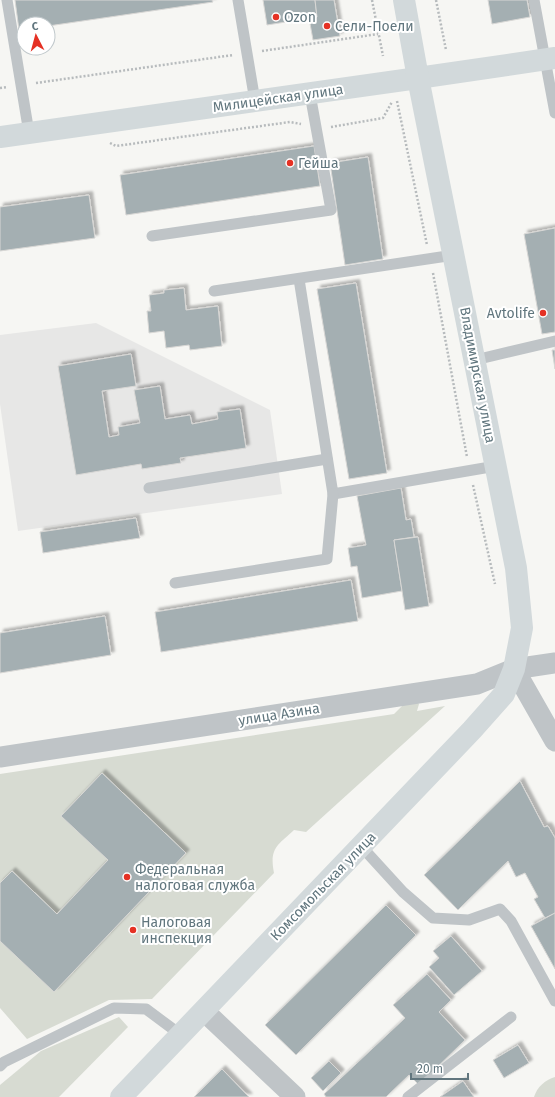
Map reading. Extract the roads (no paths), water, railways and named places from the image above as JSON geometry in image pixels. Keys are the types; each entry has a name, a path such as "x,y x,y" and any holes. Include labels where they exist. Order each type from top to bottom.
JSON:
{"main road":[{"name":"Владимирская улица","path":"404,0 418,78 516,568 522,628 514,669"},
{"name":"Милицейская улица","path":"0,138 550,58"},
{"name":"Комсомольская улица","path":"121,1097 472,730 504,694 514,669"}],"street":[{"name":"улица Азина","path":"0,757 477,684 514,669 555,663"},
{"path":"514,669 555,741"},
{"path":"204,1011 295,1097"}],"lane":[{"path":"7,0 29,133"},
{"path":"238,0 255,101"},
{"path":"534,0 550,58 555,113"},
{"path":"152,236 332,210 310,94"},
{"path":"214,292 454,255"},
{"path":"175,583 327,559 333,494 299,279"},
{"path":"475,360 555,341"},
{"path":"149,488 327,459"},
{"path":"333,494 496,466"},
{"path":"361,846 402,892 433,918 469,920 500,909 511,921 555,1001"},
{"path":"1,1062 114,1008 146,1009 181,1035"},
{"path":"408,1097 511,1018"}],"place":[{"name":"Ozon","path":"276,17"},
{"name":"Сели-Поели","path":"327,26"},
{"name":"Гейша","path":"290,163"},
{"name":"Avtolife","path":"543,313"},
{"name":"Федеральная налоговая служба","path":"127,877"},
{"name":"Налоговая инспекция","path":"133,930"}]}
